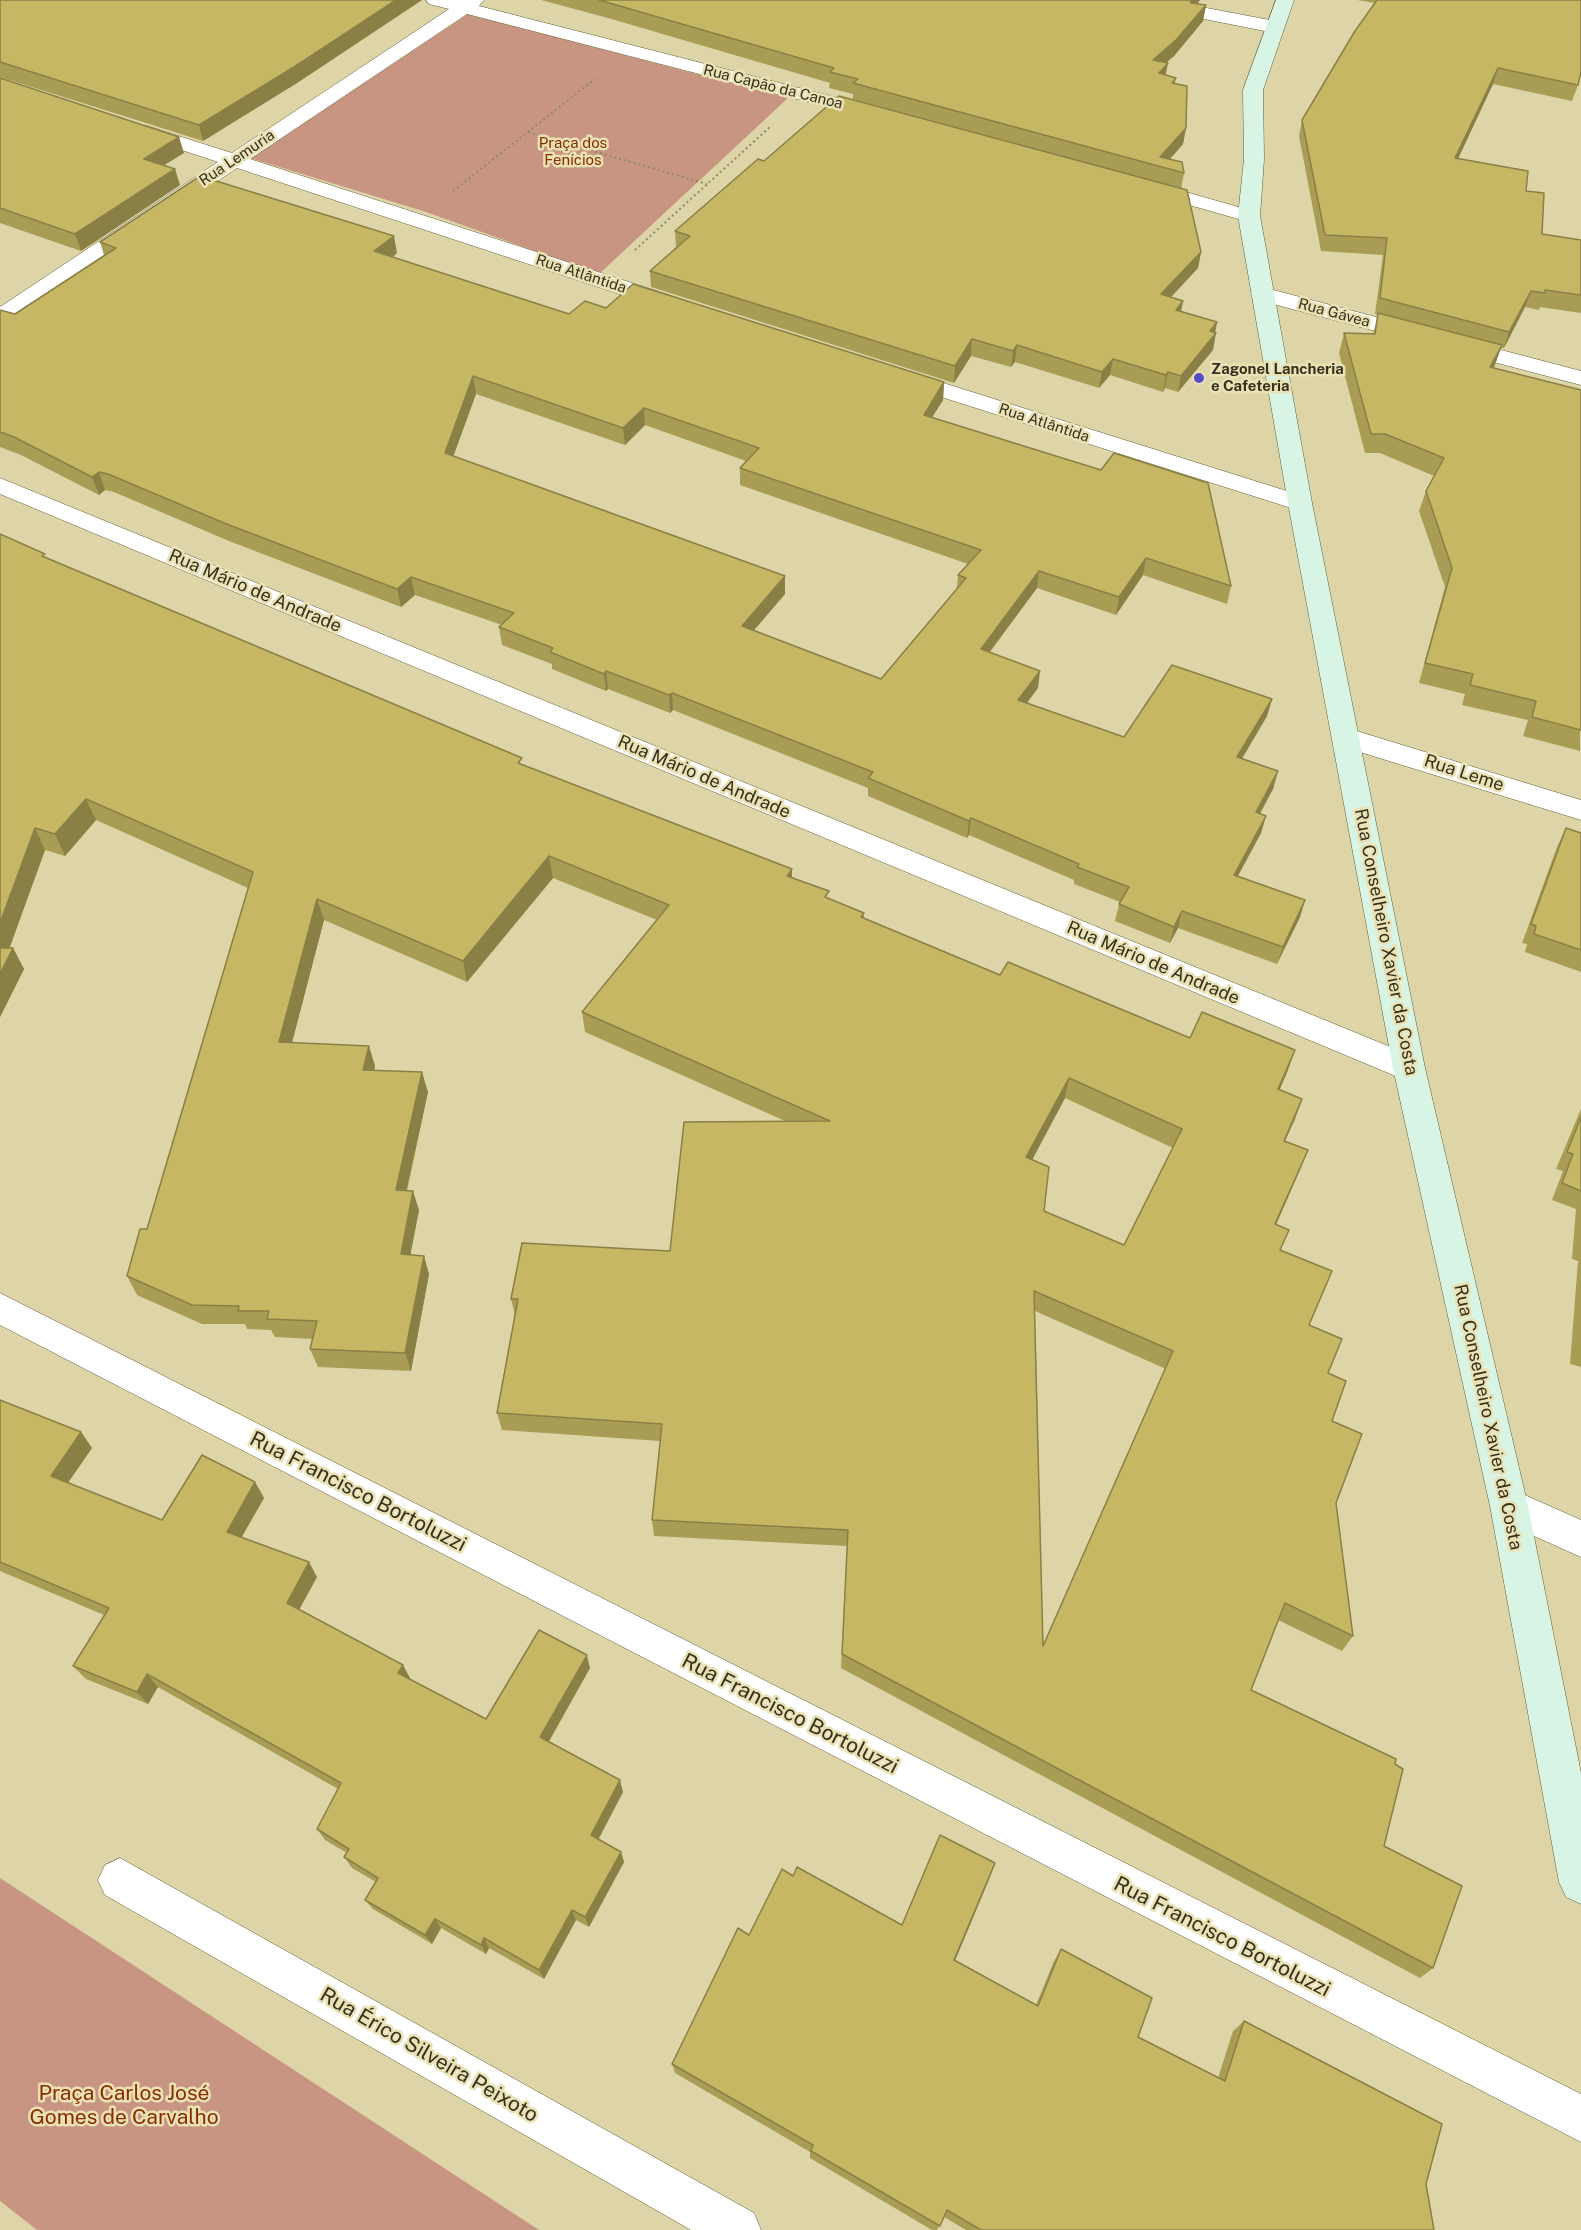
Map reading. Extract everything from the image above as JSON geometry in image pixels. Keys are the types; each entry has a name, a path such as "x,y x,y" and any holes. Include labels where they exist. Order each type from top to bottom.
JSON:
{"street":[{"name":"Rua Capão da Canoa","path":"435,0 469,4 631,50 893,118"},
{"name":"Rua Conselheiro Xavier da Costa","path":"1285,0 1253,90 1254,159 1249,216 1300,503 1409,1068 1509,1506 1581,1882"},
{"name":"Rua Lemuria","path":"0,317 469,4"},
{"path":"1196,12 1275,27"},
{"name":"Rua Atlântida","path":"123,124 692,310"},
{"path":"1127,182 1249,216"},
{"name":"Rua Gávea","path":"1262,294 1581,378"},
{"name":"Rua Atlântida","path":"885,372 1300,503"},
{"name":"Rua Mário de Andrade","path":"0,485 1409,1068"},
{"name":"Rua Leme","path":"1347,738 1581,810"},
{"name":"Rua Francisco Bortoluzzi","path":"0,1308 1581,2119"},
{"path":"1509,1506 1581,1539"},
{"name":"Rua Érico Silveira Peixoto","path":"120,1880 737,2230"}],"path":[{"path":"416,220 631,50"},
{"path":"601,281 805,94"},
{"path":"527,132 707,184"}],"green space":[{"name":"Praça dos Fenícios","path":"468,14 788,98 599,274 426,212 250,158"},
{"name":"Praça Carlos José Gomes de Carvalho","path":"0,1878 539,2230 37,2230 0,2201"}],"building":[{"path":"0,0 396,0 294,67 199,125 0,62"},
{"path":"599,0 1190,0 1191,3 1206,5 1176,40 1153,60 1168,63 1159,73 1176,78 1172,83 1187,86 1186,128 1160,157 1182,162 1184,173 853,83 858,79 830,72 834,68"},
{"path":"1377,0 1581,0 1581,72 1578,85 1498,68 1455,158 1528,171 1526,191 1544,193 1542,234 1581,240 1581,295 1545,290 1545,293 1531,291 1509,332 1380,298 1387,238 1325,235 1302,120 1355,31"},
{"path":"0,78 179,137 144,159 175,169 75,234 0,208"},
{"path":"839,96 1187,190 1201,252 1161,294 1183,301 1176,310 1217,322 1210,331 1216,333 1181,376 1168,372 1166,375 1113,359 1102,372 1017,345 1013,351 972,339 955,366 650,271 690,236 675,231 758,159 764,161"},
{"path":"200,176 394,236 374,251 569,314 585,301 606,308 633,284 944,382 924,415 1101,470 1114,453 1208,483 1231,586 1146,558 1119,597 1039,571 981,649 1040,671 1018,700 1124,737 1172,665 1272,699 1237,757 1278,771 1256,812 1266,816 1234,875 1305,900 1283,947 1182,911 1174,927 1119,904 1129,887 1077,867 1079,864 971,818 969,821 868,778 873,772 672,693 669,695 606,671 604,674 550,652 553,648 499,627 514,613 411,577 397,589 224,523 108,474 99,472 92,477 0,432 0,310 15,314 116,248 100,242","holes":["473,376 623,428 644,408 759,448 740,468 981,550 958,575 966,578 881,679 742,626 785,576 445,453"]},
{"path":"1378,313 1502,345 1490,367 1581,390 1581,730 1532,717 1536,701 1470,685 1473,674 1425,663 1452,568 1426,491 1444,458 1385,434 1371,434 1344,333 1375,334"},
{"path":"0,534 45,554 42,556 522,758 518,763 792,869 787,876 829,891 825,897 864,913 861,917 1000,975 1008,962 1190,1038 1202,1012 1295,1050 1278,1089 1302,1099 1284,1141 1308,1150 1275,1224 1289,1230 1280,1250 1332,1271 1309,1325 1342,1339 1328,1373 1346,1381 1332,1421 1362,1434 1336,1503 1353,1636 1285,1603 1251,1690 1396,1759 1395,1764 1403,1769 1384,1846 1462,1886 1433,1968 842,1654 848,1530 652,1520 662,1424 497,1413 518,1299 511,1299 522,1243 670,1251 684,1122 830,1121 582,1012 669,905 549,856 463,961 317,899 279,1042 369,1046 363,1070 422,1072 396,1190 413,1191 401,1254 424,1256 405,1353 310,1349 317,1321 267,1319 269,1311 238,1311 239,1306 192,1305 127,1276 140,1229 147,1229 253,872 86,799 55,834 35,828 0,923","holes":["1069,1078 1182,1129 1124,1245 1044,1211 1049,1167 1026,1157","1034,1291 1173,1351 1043,1646"]},
{"path":"1566,828 1581,833 1581,950 1534,934 1536,926 1531,924"},
{"path":"0,948 13,948 0,974"},
{"path":"1581,1117 1581,1191 1562,1183 1573,1154 1567,1152"},
{"path":"0,1400 81,1432 51,1476 162,1520 202,1455 255,1482 227,1532 309,1562 287,1603 403,1665 398,1673 486,1719 539,1630 587,1655 540,1737 620,1780 591,1835 621,1852 585,1917 572,1910 539,1970 484,1938 481,1945 435,1919 425,1935 365,1900 378,1878 344,1857 349,1849 317,1829 341,1783 147,1674 137,1692 73,1666 109,1608 0,1562"},
{"path":"940,1835 995,1863 954,1960 1038,2006 1061,1949 1152,1998 1138,2037 1225,2081 1244,2021 1442,2124 1426,2184 1434,2230 981,2230 947,2210 940,2226 811,2151 813,2145 672,2064 738,1928 749,1935 782,1869 793,1876 797,1867 902,1925"}],"place":[{"name":"Zagonel Lancheria e Cafeteria","path":"1199,378"}]}
